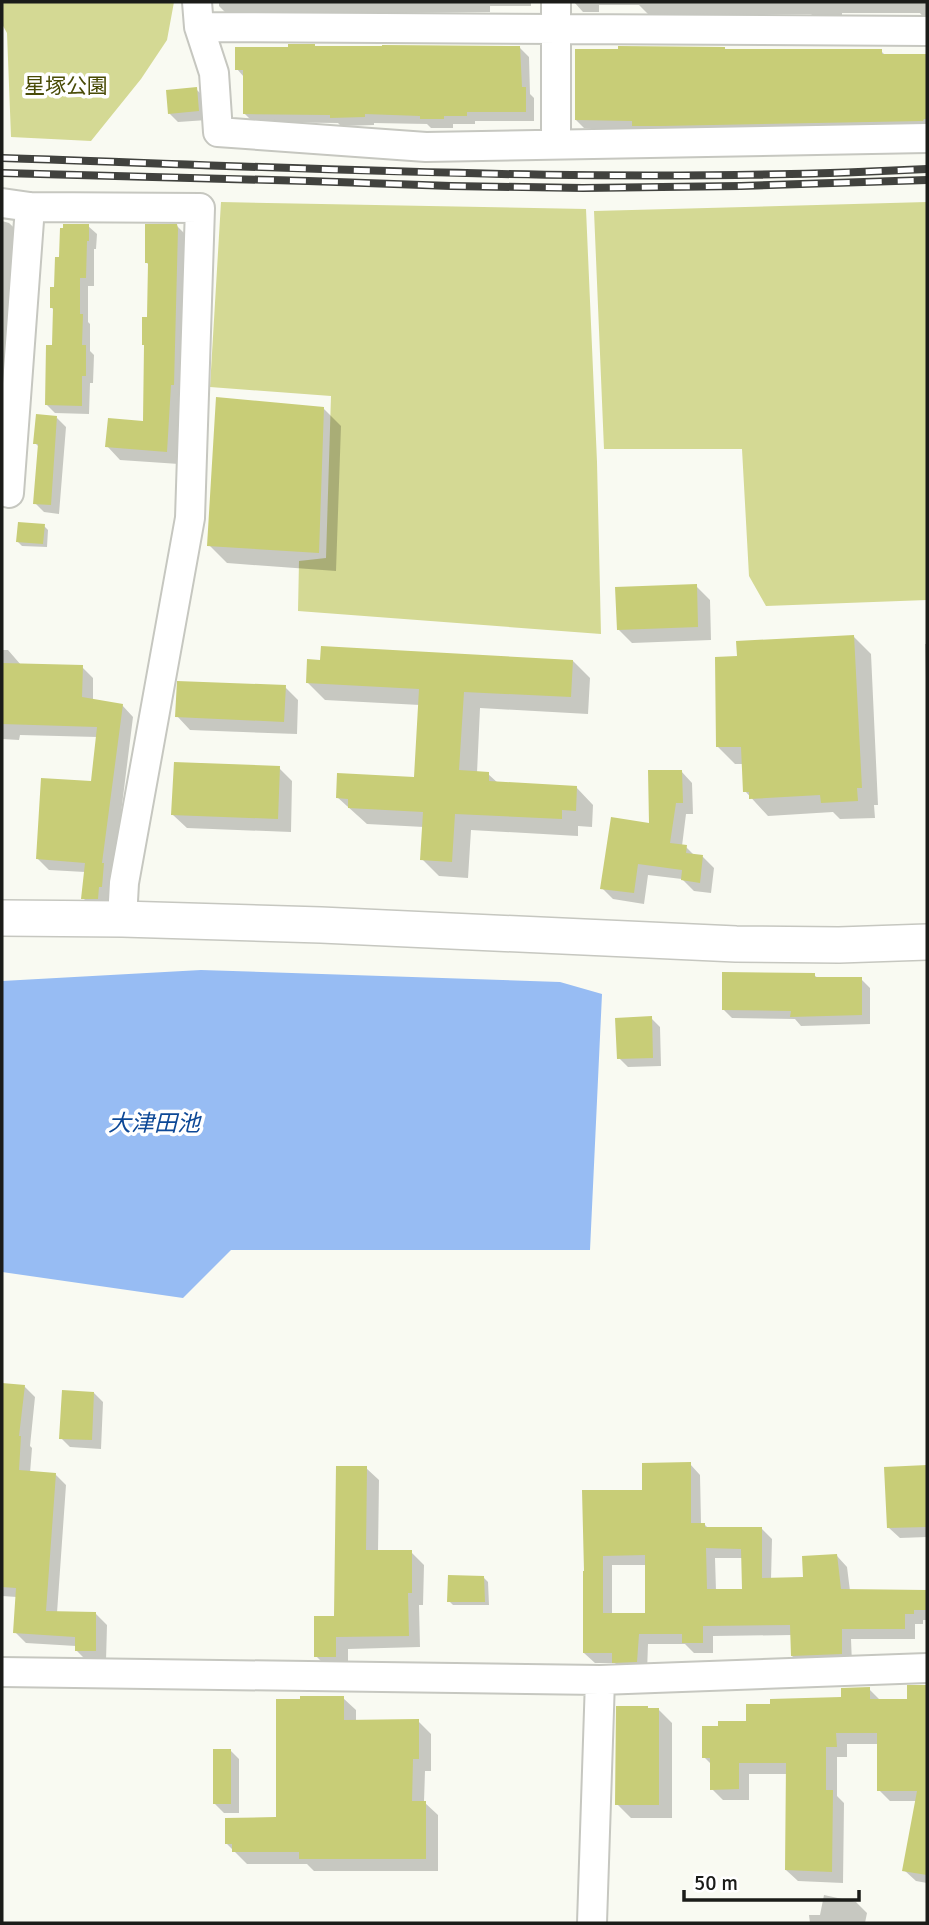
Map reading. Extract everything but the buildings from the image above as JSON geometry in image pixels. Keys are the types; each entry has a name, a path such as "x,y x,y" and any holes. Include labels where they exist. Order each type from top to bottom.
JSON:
{"street":[{"path":"927,31 556,15 198,15 214,73 218,132 426,147 927,138"},
{"path":"556,15 556,144"},
{"path":"2,203 30,207 200,208 190,518 124,883 122,919"},
{"path":"9,493 30,207"},
{"path":"2,918 334,926 736,944 927,942"},
{"path":"2,1672 600,1680 927,1668"},
{"path":"592,1923 600,1680"}],"green space":[{"name":"星塚公園","path":"2,2 174,2 167,40 141,79 91,141 11,137 7,33 2,24"},
{"path":"221,202 586,209 601,634 298,611 299,561 326,558 331,396 210,387"},
{"path":"927,202 927,600 766,606 749,576 742,449 604,449 594,211"}],"water":[{"name":"大津田池","path":"201,970 560,982 602,994 590,1250 231,1250 183,1298 2,1272 2,981"}],"railway":[{"path":"2,158 580,175 811,174 927,169"},
{"path":"2,173 583,188 927,180"}]}
